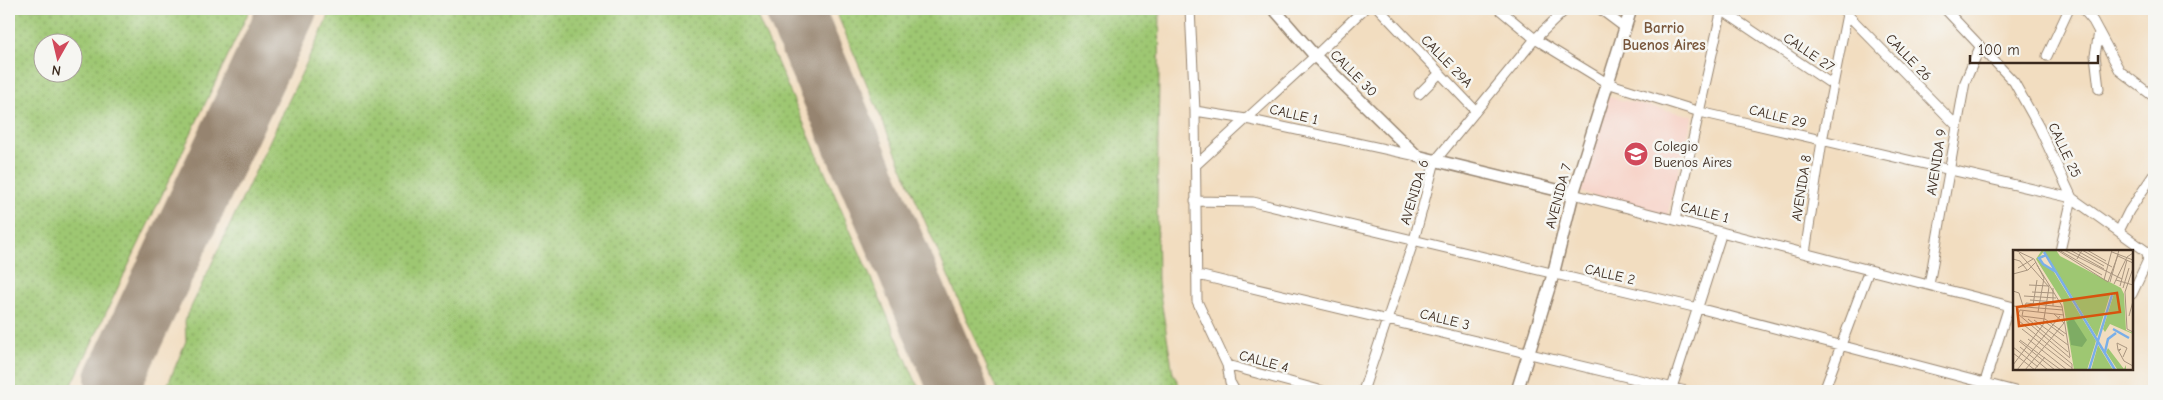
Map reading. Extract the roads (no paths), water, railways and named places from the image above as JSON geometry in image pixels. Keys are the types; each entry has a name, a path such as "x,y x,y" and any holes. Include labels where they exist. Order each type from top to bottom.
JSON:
{"street":[{"path":"1190,9 1195,111 1197,301 1227,365 1230,382 1235,391"},
{"name":"CALLE 30","path":"1274,9 1315,56 1417,156"},
{"path":"1196,165 1364,9"},
{"name":"CALLE 29A","path":"1379,9 1475,110"},
{"name":"CALLE 29","path":"1499,9 1535,39 1607,83 1700,112 1822,141 1950,168 2072,198"},
{"name":"AVENIDA 6","path":"1363,391 1414,240 1436,161 1475,110 1535,39 1566,9"},
{"path":"1600,9 1624,27"},
{"name":"AVENIDA 7","path":"1517,391 1553,275 1573,194 1631,9"},
{"path":"1675,220 1721,9"},
{"name":"CALLE 27","path":"1721,9 1833,85"},
{"name":"CALLE 25","path":"1945,9 2014,82 2043,134 2072,198 2146,251 2148,256 2147,262 2133,292"},
{"path":"2047,56 2070,9"},
{"path":"2083,9 2093,21 2120,71 2154,97"},
{"name":"AVENIDA 8","path":"1805,253 1845,10"},
{"name":"CALLE 26","path":"1845,10 1956,125"},
{"path":"2099,32 2095,55 2099,89"},
{"name":"AVENIDA 9","path":"1929,285 1965,82 1980,47"},
{"path":"1420,94 1440,74"},
{"name":"CALLE 1","path":"1195,111 1246,119 1417,156 2012,306"},
{"path":"1387,150 1395,135"},
{"path":"2119,231 2129,211 2154,174"},
{"path":"2060,250 2072,198"},
{"name":"CALLE 2","path":"1195,201 1253,202 1698,308 1984,387 2015,391"},
{"path":"1672,390 1722,232"},
{"path":"1824,391 1869,270"},
{"name":"CALLE 3","path":"1198,274 1528,353 1672,390 1686,391"},
{"path":"1984,387 2012,306"},
{"name":"CALLE 4","path":"1227,365 1322,391"}],"place":[{"name":"Colegio Buenos Aires","path":"1636,154"}],"district":[{"name":"Barrio Buenos Aires","path":"1664,36"}]}
